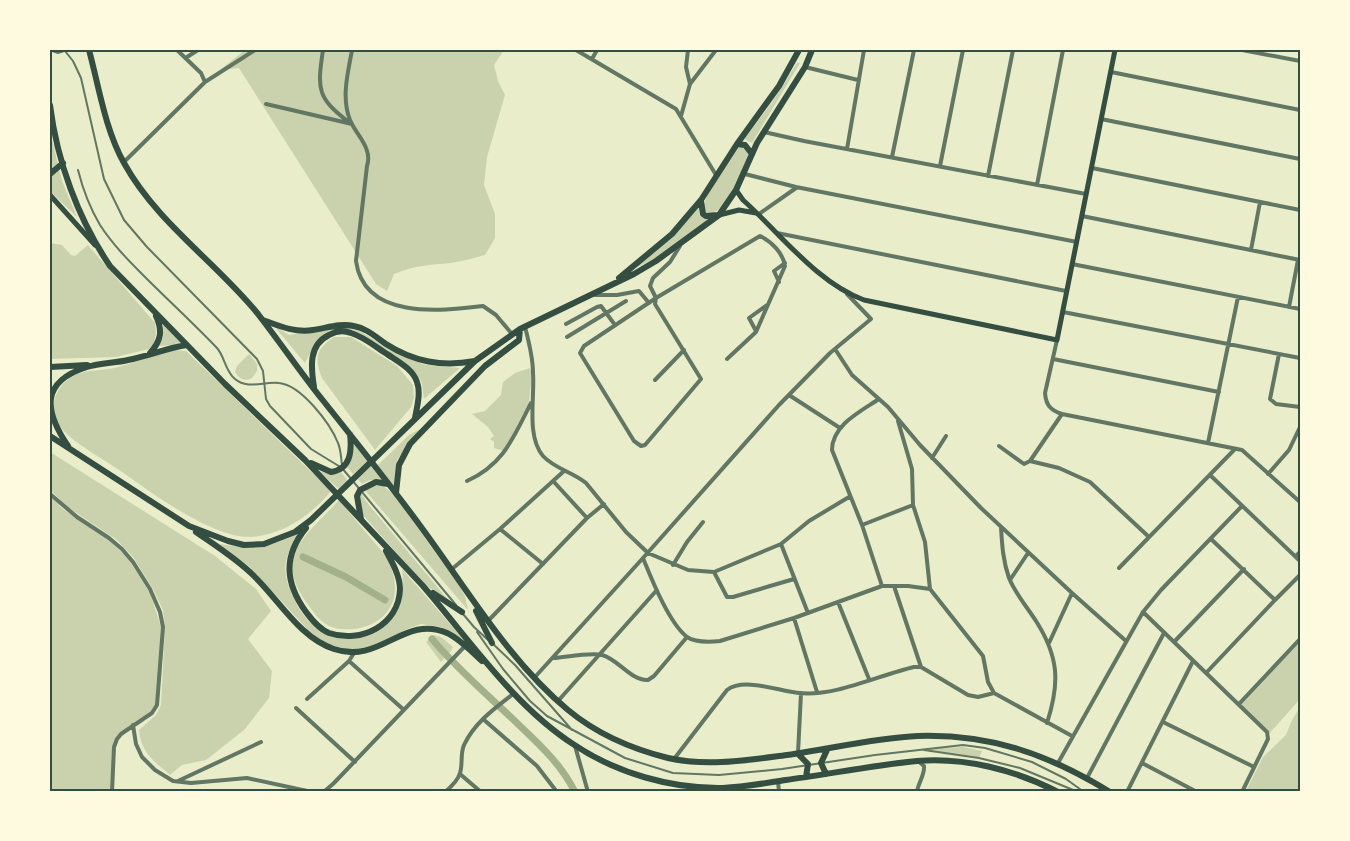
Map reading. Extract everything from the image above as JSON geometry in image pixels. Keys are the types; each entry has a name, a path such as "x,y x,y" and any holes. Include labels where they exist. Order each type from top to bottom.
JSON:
{"highway":[{"path":"89,50 108,123 123,162 157,210 234,288 262,320 350,432 488,621 535,677 558,701 580,719 609,737 644,752 673,759 730,762 915,736 960,736 1012,746 1058,763 1087,777 1110,792"},
{"path":"614,282 672,234 701,200 737,144 779,86 799,50"},
{"path":"189,526 244,545 264,544 295,532 323,509 475,361 522,328 634,274 720,215 745,174 752,154 764,132 805,67 812,50"},
{"path":"50,105 63,162 78,206 96,246 110,266 225,384 305,460 423,586 467,643 514,693 544,723 574,746 601,760 664,782 724,788 918,761 996,768 1020,775 1058,792"},
{"path":"737,144 745,145 752,154"},
{"path":"50,174 63,162"},
{"path":"701,200 703,214 706,216 720,215"},
{"path":"149,355 156,346 160,333 159,323 153,310"},
{"path":"262,320 288,329 303,331 337,326 358,326 396,351 417,361 456,364 475,361"},
{"path":"396,494 399,465 410,444 484,366 519,340 522,328"},
{"path":"315,390 311,367 314,349 327,336 334,333 343,331 352,333 399,363 413,375 418,391 415,419"},
{"path":"70,449 56,428 51,416 50,405 55,388 70,374 88,367 187,345"},
{"path":"50,367 106,364"},
{"path":"305,460 330,472 342,468 348,462 351,454 350,432"},
{"path":"50,436 189,526 249,571 314,640 336,650 354,653 371,650 410,631 429,628 447,633 467,643"},
{"path":"361,520 357,496 360,490 376,482 388,483"},
{"path":"311,520 293,548 289,572 292,590 298,600 312,620 327,632 352,636 369,633 394,612 400,588 395,569 381,542"},
{"path":"423,586 462,612"},
{"path":"471,599 492,643"},
{"path":"826,774 821,763 827,749"},
{"path":"798,754 808,764 807,777"}],"main road":[{"path":"736,190 743,200 802,258 847,294 864,300 1058,340 1071,264 1115,50"},
{"path":"50,195 96,246"},
{"path":"720,215 739,210 759,214"}],"street":[{"path":"177,50 187,57 201,73 205,82"},
{"path":"187,57 198,50"},
{"path":"123,162 205,82 255,50"},
{"path":"323,50 319,76 322,93 329,107 352,125"},
{"path":"351,50 346,82 346,105 352,125 365,146 369,159 356,261 357,274 364,284 386,303 414,309 434,310 483,306 496,315 512,334"},
{"path":"576,50 670,104 681,116 716,175"},
{"path":"592,59 597,50"},
{"path":"688,50 686,66 690,84"},
{"path":"681,116 690,84 716,50"},
{"path":"846,148 864,50"},
{"path":"892,157 914,50"},
{"path":"940,166 963,50"},
{"path":"988,176 1013,50"},
{"path":"1037,185 1063,50"},
{"path":"1242,50 1300,61"},
{"path":"805,67 858,80"},
{"path":"1110,72 1300,110"},
{"path":"266,104 352,125"},
{"path":"1101,119 1300,159"},
{"path":"764,132 1086,194"},
{"path":"1091,168 1300,210"},
{"path":"745,174 796,188 1077,242"},
{"path":"759,214 796,188"},
{"path":"1251,250 1260,202"},
{"path":"1081,216 1299,260 1289,307"},
{"path":"777,233 1066,291"},
{"path":"682,242 670,262 650,286 656,298 655,304 701,380 645,445 637,444 580,353 584,346 656,298 760,236 782,255 785,263 779,282 756,332 727,359"},
{"path":"779,282 774,271 785,263"},
{"path":"1071,264 1300,309"},
{"path":"590,294 608,296 639,291 649,303 655,304"},
{"path":"535,677 789,395 835,349 871,318 847,294"},
{"path":"1209,443 1238,297"},
{"path":"567,337 626,300"},
{"path":"756,332 749,318 769,304"},
{"path":"566,324 601,306 615,325"},
{"path":"1063,312 1300,358"},
{"path":"522,328 533,363 531,402 537,446 541,454 550,463 579,477 586,483 637,544 648,553 688,570 714,572 781,544 809,521 849,497"},
{"path":"1058,340 1045,393 1048,406 1062,414 1246,452 1300,502"},
{"path":"835,349 852,375 897,417 932,458 1028,553 1126,641"},
{"path":"655,380 684,350"},
{"path":"1279,354 1270,399 1276,404 1300,407"},
{"path":"1053,359 1219,393"},
{"path":"789,395 840,428"},
{"path":"879,399 840,428 832,442 832,450 862,525 882,586"},
{"path":"466,481 486,471 510,446 531,402"},
{"path":"999,446 1024,464 1030,460 1062,414"},
{"path":"897,417 912,469 913,505 925,542 930,589 983,656 988,682 994,693 1072,736"},
{"path":"1268,474 1289,450 1300,426"},
{"path":"932,458 946,436"},
{"path":"1119,568 1235,449"},
{"path":"1030,460 1059,468 1090,482 1149,537"},
{"path":"452,569 564,471"},
{"path":"1210,476 1300,561"},
{"path":"554,482 587,518"},
{"path":"50,494 77,517 110,538 128,556 150,589 160,612 163,627 159,697 152,713 121,734 114,747 112,792"},
{"path":"488,621 587,518 604,504"},
{"path":"862,525 913,505"},
{"path":"1058,763 1143,612 1242,506"},
{"path":"673,565 687,542 704,522"},
{"path":"1001,527 1004,561 1010,580 1048,644 1056,674 1056,687 1047,723"},
{"path":"500,529 543,564"},
{"path":"1211,538 1275,600"},
{"path":"781,544 808,613"},
{"path":"1296,556 1300,552"},
{"path":"1010,580 1028,553"},
{"path":"643,558 656,591 687,637 710,642 794,618 882,586 930,589"},
{"path":"1174,642 1244,569"},
{"path":"714,572 727,597 794,579"},
{"path":"1206,673 1300,575"},
{"path":"894,586 921,667"},
{"path":"558,701 656,591"},
{"path":"1048,644 1072,593"},
{"path":"838,602 869,679"},
{"path":"1143,612 1267,732 1268,739 1242,792"},
{"path":"794,618 817,692"},
{"path":"1087,777 1164,632"},
{"path":"553,658 599,654 639,678 648,680 687,637"},
{"path":"1239,704 1300,639"},
{"path":"322,792 355,762 467,643"},
{"path":"307,699 349,661 354,653"},
{"path":"349,661 404,710"},
{"path":"1127,792 1193,661"},
{"path":"673,759 727,690 738,684 801,693 817,692 836,690 869,679 921,667 968,695 978,697 994,693"},
{"path":"445,792 460,774 460,757 463,746 483,718 514,693"},
{"path":"798,754 801,693"},
{"path":"296,708 355,762"},
{"path":"483,718 537,766 557,792"},
{"path":"1163,722 1254,767"},
{"path":"133,725 136,744 142,757 156,771 177,781 192,783 247,778 312,792"},
{"path":"177,781 261,742"},
{"path":"574,746 588,792"},
{"path":"917,792 918,783 925,771 924,766 918,761"},
{"path":"1142,764 1197,792"},
{"path":"460,774 479,791"},
{"path":"778,781 779,792"}],"lane":[{"path":"50,50 58,53 66,50 81,78 104,179 124,220 147,247 257,359 263,371 266,399 279,417 317,453 342,468 462,612 503,669 530,701 547,716 625,758 673,773 719,775 782,769 951,745 985,748 1046,768 1084,792"},
{"path":"78,170 86,197 96,218 119,250 218,349 235,379 248,385 263,383 288,385 302,394 334,436 341,453 342,468"},
{"path":"474,627 515,665 572,730"},
{"path":"921,749 979,758 1020,768 1078,792"}],"green space":[{"path":"245,50 504,50 494,65 505,95 487,157 484,185 495,214 495,238 485,255 402,271 394,274 387,291 376,284 239,68 220,70"},
{"path":"797,63 800,63 752,143 744,139 773,101"},
{"path":"50,131 62,181 77,217 50,191"},
{"path":"741,145 749,150 742,173 724,204 717,211 710,213 703,209 709,192"},
{"path":"700,205 700,216 711,218 657,258 631,270 673,237"},
{"path":"50,243 62,245 71,255 75,256 88,245 155,323 154,343 149,349 116,357 50,359"},
{"path":"163,322 183,344 159,346 163,337"},
{"path":"274,326 289,335 339,327 356,329 406,358 426,365 460,368 424,399 421,381 408,365 387,351 344,330 313,348 305,363"},
{"path":"334,337 351,337 397,366 413,385 414,398 411,407 375,450 322,378 318,365 318,354 323,346"},
{"path":"175,350 186,351 331,491 315,508 295,523 262,536 235,535 219,530 168,504 83,447 57,422 54,414 55,397 70,378 83,372 113,368"},
{"path":"249,354 257,364 257,371 252,378 245,380 235,372 237,366"},
{"path":"530,368 532,374 529,402 504,451 494,448 494,442 490,439 494,436 488,427 472,414 485,411 501,395 503,382 515,373"},
{"path":"420,429 397,460 395,488 378,465 409,435"},
{"path":"354,440 369,461 353,474 347,467 353,454"},
{"path":"50,452 215,556 256,589 271,611 248,639 272,671 269,698 244,730 206,760 182,765 170,775 145,751 139,730 156,715 161,705 165,627 163,610 133,557 117,540 69,508 50,490"},
{"path":"372,465 383,480 370,480 362,484 358,479"},
{"path":"319,471 329,474 341,472 348,481 339,489"},
{"path":"382,485 394,495 458,584 465,596 468,610 363,488"},
{"path":"360,492 449,601 425,585 363,515 358,496"},
{"path":"50,496 63,509 109,540 127,557 150,593 161,627 157,703 148,715 132,725 114,745 111,791 50,791"},
{"path":"339,500 388,560 395,583 395,593 388,611 372,624 356,629 336,628 321,621 301,595 292,571 292,561 298,546"},
{"path":"298,533 290,548 286,563 287,581 304,616 321,631 331,636 354,638 367,636 381,629 389,622 400,604 403,589 402,569 463,639 441,627 421,624 353,652 323,642 309,631 250,567 219,544 241,547 269,545"},
{"path":"434,635 441,637 453,647 441,662 426,642"},
{"path":"1300,638 1300,699 1269,734 1236,704"},
{"path":"1300,707 1300,791 1246,791 1263,757 1286,735"},
{"path":"963,747 982,751 979,758 921,749"}],"waterway":[{"path":"303,557 346,577 385,600"},
{"path":"432,639 463,672 542,747 557,764 575,792"}]}
